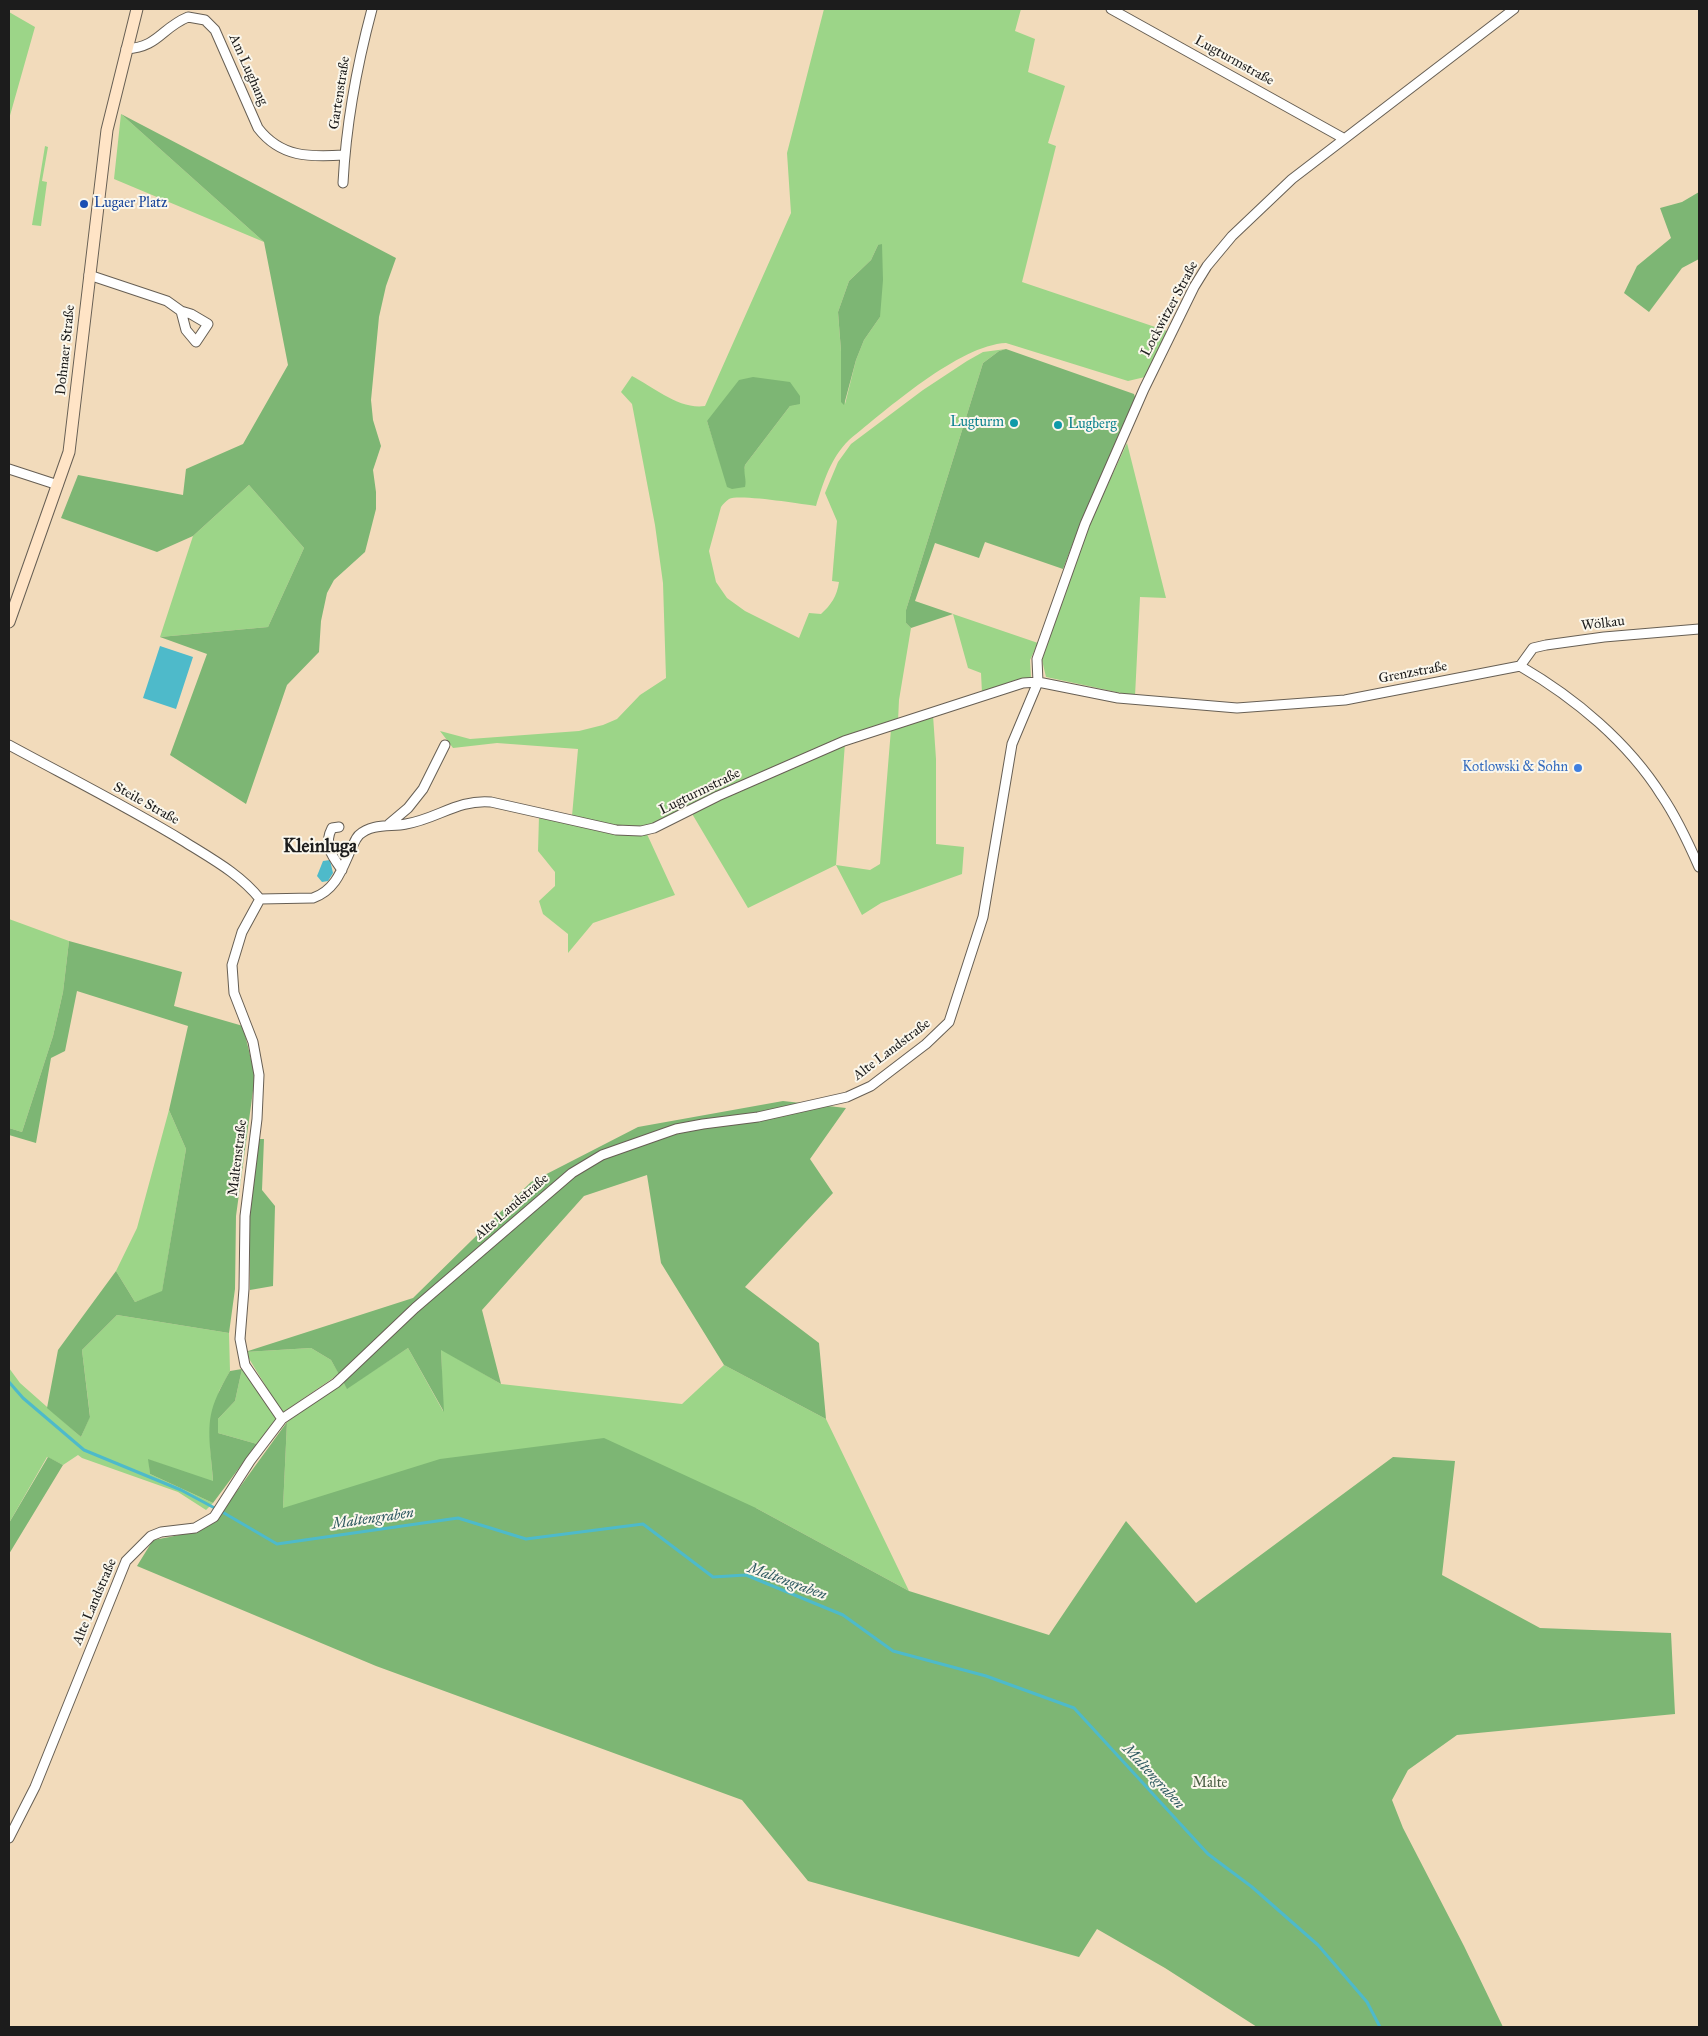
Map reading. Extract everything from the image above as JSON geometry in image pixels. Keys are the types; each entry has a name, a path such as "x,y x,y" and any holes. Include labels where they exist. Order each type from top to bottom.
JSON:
{"main road":[{"name":"Dohnaer Straße","path":"9,622 68,452 104,149 120,72 137,9"}],"street":[{"name":"Gartenstraße","path":"343,183 344,155 361,48 372,9"},
{"name":"Lugturmstraße","path":"1111,9 1344,138"},
{"name":"Lockwitzer Straße","path":"1038,682 1037,659 1085,524 1144,389 1194,287 1211,261 1232,236 1292,179 1514,9"},
{"name":"Am Lughang","path":"126,49 138,49 153,43 167,29 188,16 205,20 215,30 258,128 265,137 282,150 291,153 344,155"},
{"path":"89,275 167,301 181,311"},
{"path":"9,468 58,485"},
{"name":"Wölkau","path":"1520,666 1533,648 1546,645 1604,637 1699,629"},
{"path":"1520,666 1549,683 1590,715 1634,758 1662,795 1699,866"},
{"name":"Grenzstraße","path":"1038,682 1118,698 1237,708 1345,700 1520,666"},
{"name":"Lugturmstraße","path":"342,870 357,837 364,831 389,824 407,824 428,818 455,806 482,801 555,815 616,830 648,829 659,826 718,796 844,741 1023,682 1038,682"},
{"name":"Alte Landstraße","path":"9,1838 35,1787 126,1561 151,1536 161,1532 194,1528 206,1522 219,1510 250,1461 282,1419 336,1384 415,1308 572,1173 594,1159 676,1129 758,1117 847,1097 871,1086 938,1034 949,1022 983,917 1012,744 1038,682"},
{"name":"Steile Straße","path":"9,745 158,826 222,865 250,886 260,899"},
{"path":"389,824 408,808 418,796 445,745"},
{"path":"260,899 313,898 320,896 331,888 342,870 328,850 328,835 332,828 339,827"},
{"name":"Maltenstraße","path":"260,899 242,932 232,965 234,993 254,1042 259,1076 257,1119 245,1216 244,1289 240,1339 245,1365 282,1419"}],"green space":[{"path":"824,9 1021,9 1015,31 1035,39 1028,72 1065,86 1048,143 1056,146 1022,282 1167,331 1145,377 1128,381 1006,343 987,347 967,355 924,381 849,440 832,463 816,506 771,500 729,499 721,507 709,551 716,582 727,598 745,611 799,638 809,613 821,614 828,607 837,592 839,582 832,581 837,521 825,493 838,462 851,444 923,390 983,352 1006,349 999,351 983,363 906,610 906,623 911,628 899,700 898,721 667,820 641,828 624,828 572,816 578,749 497,743 453,748 440,731 470,739 579,731 603,725 617,719 640,695 666,678 663,583 655,525 632,404 621,392 632,376 676,401 686,405 705,406 791,213 787,153","holes":["878,245 880,317 864,340 856,360 845,404 838,312 849,281 871,260","800,404 790,406 745,465 743,474 728,487 707,421"]},
{"path":"9,12 35,27 9,119"},
{"path":"121,114 264,242 114,179"},
{"path":"121,114 396,258 386,286 379,317 371,400 373,420 381,446 373,470 376,509 365,552 334,580 327,593 321,621 319,652 287,685 246,804 170,755 207,654 160,637 268,627 304,548 249,485 193,536 157,552 61,518 78,475 183,495 186,469 243,444 288,365 264,242"},
{"path":"45,146 48,147 42,181 47,182 41,226 32,225"},
{"path":"1699,192 1699,259 1682,268 1649,312 1624,293 1637,266 1671,238 1660,208 1682,202"},
{"path":"882,244 883,280 880,317 864,340 856,360 844,405 841,402 841,351 838,312 849,281 871,260 878,245"},
{"path":"1006,349 1134,394 1137,403 1081,522 1063,569 985,542 979,558 935,543 915,601 953,614 911,628 906,623 906,610 983,363 999,351"},
{"path":"753,377 790,382 800,396 800,404 790,406 745,465 745,487 732,489 727,487 707,421 739,380"},
{"path":"1127,443 1166,598 1140,597 1135,696 1046,677 1042,660 1089,525"},
{"path":"249,485 304,548 268,627 160,637 193,536"},
{"path":"953,614 1038,643 1030,660 1031,678 982,693 981,673 968,668"},
{"path":"933,715 936,759 936,844 964,847 962,874 881,903 862,915 836,865 870,870 880,864 891,729"},
{"path":"845,743 836,865 748,908 691,812"},
{"path":"539,816 646,832 675,895 593,923 568,953 568,934 543,914 539,901 555,886 555,872 538,851"},
{"path":"9,919 69,941 63,992 53,1036 22,1132 9,1128"},
{"path":"69,941 182,972 174,1006 243,1026 255,1076 236,1216 235,1289 229,1333 117,1315 82,1350 90,1417 81,1437 47,1408 58,1350 116,1271 135,1302 162,1291 186,1149 169,1110 188,1026 77,991 65,1051 51,1058 36,1143 9,1135 9,1128 22,1132 53,1036 63,992"},
{"path":"783,1101 846,1108 810,1159 833,1193 745,1287 819,1343 826,1419 724,1365 661,1263 647,1175 584,1196 482,1310 501,1384 441,1350 444,1412 408,1348 347,1389 331,1360 311,1348 245,1352 413,1298 531,1182 638,1127"},
{"path":"169,1110 186,1149 162,1292 135,1302 116,1271 137,1228"},
{"path":"257,1139 264,1139 262,1190 275,1206 273,1286 250,1290 250,1215"},
{"path":"117,1315 229,1333 230,1371 219,1391 210,1444 213,1482 149,1460 150,1474 213,1503 206,1510 178,1492 78,1455 63,1465 47,1457 9,1523 9,1368 20,1383 81,1437 90,1416 82,1350"},
{"path":"311,1348 331,1360 339,1374 282,1413 245,1352"},
{"path":"408,1348 443,1411 441,1349 501,1384 682,1404 724,1365 826,1419 909,1591 756,1508 283,1508 287,1422 343,1382 347,1388"},
{"path":"242,1369 276,1415 276,1421 257,1444 218,1433 218,1419 235,1401"},
{"path":"242,1369 235,1401 218,1419 218,1433 257,1444 213,1503 150,1474 148,1459 213,1481 209,1436 212,1410 230,1371"},
{"name":"Malte","path":"287,1422 283,1508 440,1459 604,1438 756,1508 909,1591 1049,1635 1126,1521 1196,1603 1393,1457 1455,1461 1442,1575 1540,1628 1671,1633 1675,1714 1457,1735 1408,1770 1392,1800 1403,1828 1464,1946 1503,2027 1257,2027 1165,1968 1097,1929 1079,1957 808,1881 742,1800 376,1666 137,1566 153,1540 193,1531 216,1520"},
{"path":"48,1457 63,1465 9,1554 9,1523"}],"water":[{"path":"160,646 193,657 176,709 143,698"},
{"path":"330,860 333,873 328,881 322,882 317,876 323,861"}],"waterway":[{"name":"Maltengraben","path":"9,1382 23,1398 84,1450 181,1490 277,1544 458,1518 526,1539 643,1524 713,1577 746,1575 843,1615 893,1651 986,1676 1074,1708 1208,1854 1252,1887 1318,1945 1367,2002 1380,2027"}],"place":[{"name":"Lugaer Platz","path":"84,204"},
{"name":"Lugturm","path":"1014,423"},
{"name":"Lugberg","path":"1058,425"},
{"name":"Kotlowski & Sohn","path":"1578,768"}],"district":[{"name":"Kleinluga","path":"320,847"}]}
